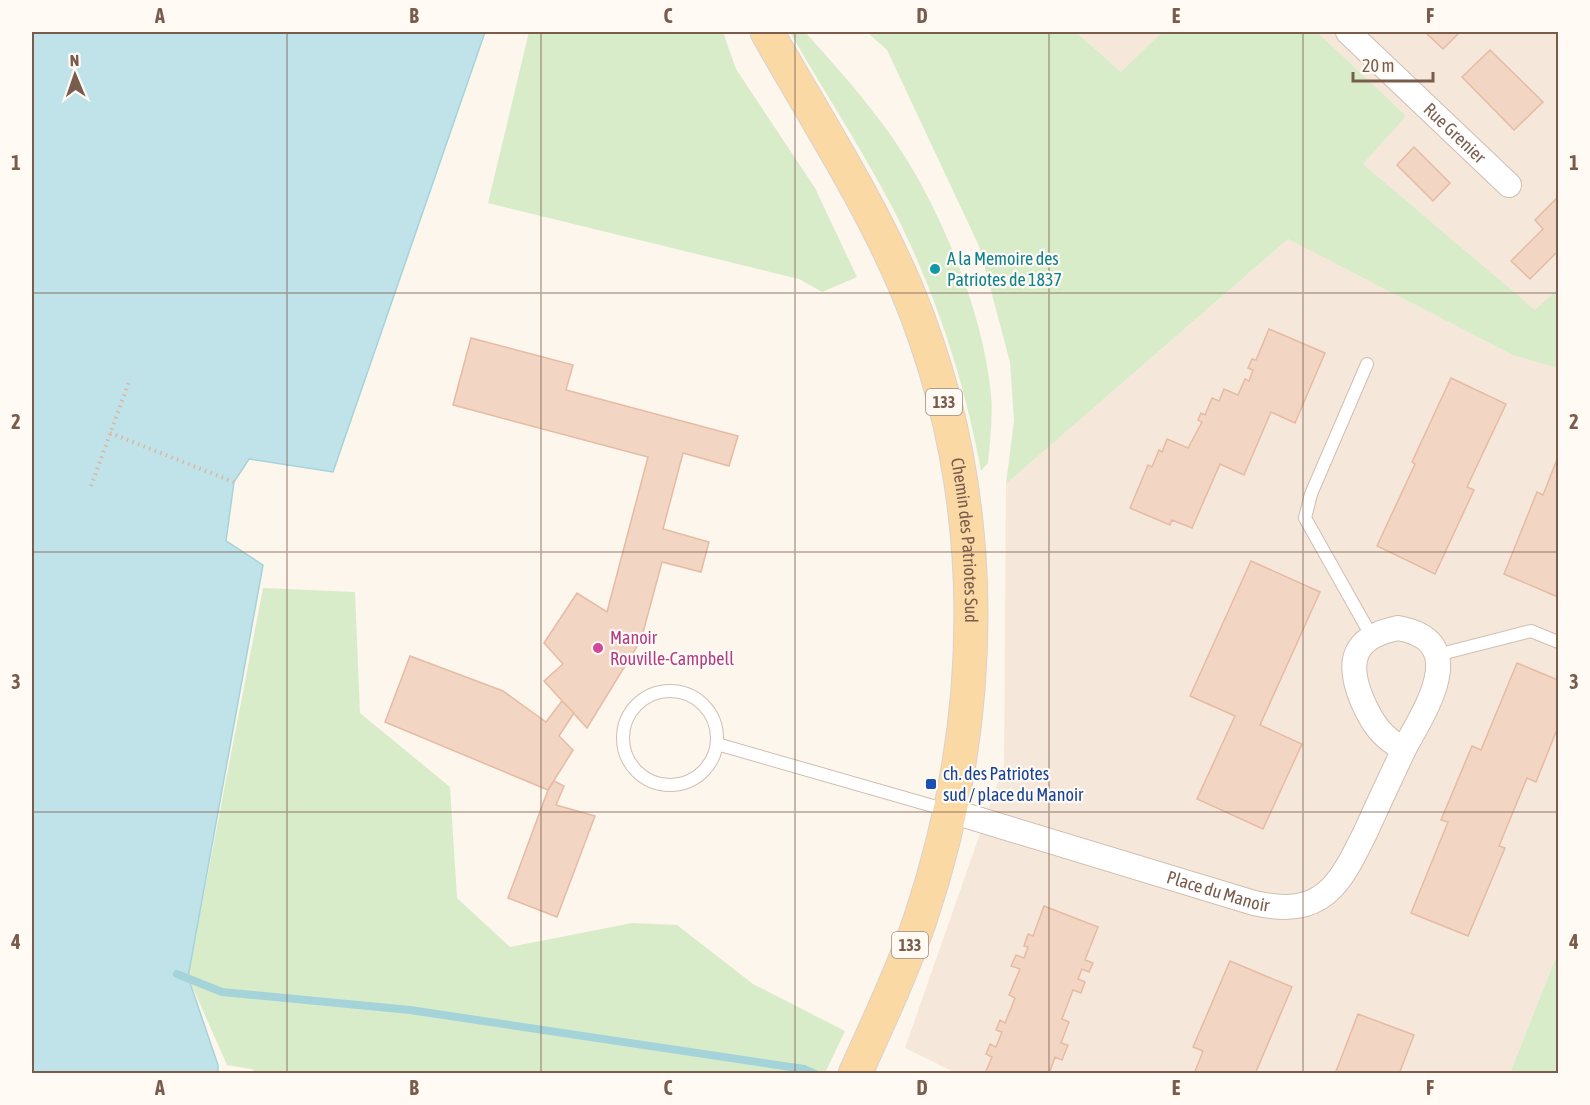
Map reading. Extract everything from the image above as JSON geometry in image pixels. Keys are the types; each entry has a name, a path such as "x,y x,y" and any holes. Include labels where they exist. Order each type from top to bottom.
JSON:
{"main road":[{"name":"Chemin des Patriotes Sud","path":"767,32 844,165 888,249 925,340 950,425 966,518 973,604 972,657 965,738 951,811 920,922 855,1074"}],"street":[{"name":"Rue Grenier","path":"1348,32 1509,185"},
{"path":"1404,749 1389,742 1377,729 1354,680 1352,668 1356,655 1362,644 1372,636 1398,628 1411,630 1424,636 1437,655"},
{"name":"Place du Manoir","path":"951,811 1254,903 1273,907 1293,907 1310,903 1338,883 1438,682 1437,655"}],"lane":[{"path":"1367,364 1311,494 1305,518 1314,538 1372,636"},
{"path":"1437,655 1531,631 1558,642"},
{"path":"668,691 681,692 705,705 717,730 717,744 712,760 702,773 688,782 672,785 656,783 642,775 630,764 624,748 623,732 628,716 638,703 652,694 668,691"},
{"path":"717,744 951,811"}],"path":[{"path":"91,486 130,379"},
{"path":"110,433 234,482"}],"shaded area":[{"path":"1076,32 1162,32 1121,72"},
{"path":"1317,32 1558,32 1558,330 1363,164 1405,116"},
{"path":"1288,239 1558,356 1558,952 1510,1073 958,1074 905,1048 1004,765 1006,484"}],"green space":[{"path":"529,32 723,32 736,69 815,188 857,277 822,292 799,279 488,203"},
{"path":"790,32 805,32 872,110 910,164 942,227 969,294 986,362 991,394 991,420 988,463 981,471 956,366 920,265 877,179"},
{"path":"867,32 1076,32 1121,72 1162,32 1317,32 1406,116 1363,164 1535,310 1558,289 1558,368 1513,355 1288,239 1006,484 1014,421 1010,362 979,246 887,50"},
{"path":"263,588 355,592 360,713 450,787 457,898 510,947 632,923 677,925 753,984 845,1031 825,1073 257,1073 251,1069 227,1065 188,977"},
{"path":"1558,952 1558,1073 1510,1073"}],"water":[{"path":"32,32 485,32 333,472 249,459 234,482 226,541 263,565 188,977 218,1065 218,1073 32,1073"}],"building":[{"path":"1425,32 1460,32 1443,49"},
{"path":"1490,50 1543,102 1514,130 1462,77"},
{"path":"1414,147 1450,183 1433,201 1397,165"},
{"path":"1558,197 1558,251 1530,279 1511,261 1543,229 1535,220"},
{"path":"1269,329 1325,353 1295,423 1271,412 1244,475 1220,464 1192,528 1172,520 1170,525 1130,508 1148,465 1152,467 1159,450 1162,452 1167,439 1188,448 1202,422 1198,420 1201,413 1205,415 1212,398 1219,401 1224,389 1238,395 1245,379 1249,381 1253,370 1248,368 1252,359 1256,360"},
{"path":"471,338 573,365 566,390 738,436 729,466 683,453 663,529 709,542 701,572 662,562 641,640 587,728 544,681 563,664 544,643 577,593 607,612 648,457 453,405"},
{"path":"1451,378 1506,404 1467,487 1474,490 1435,574 1377,546 1415,464 1412,462"},
{"path":"1558,457 1558,597 1504,574 1537,492 1543,495"},
{"path":"1251,561 1320,592 1260,725 1302,744 1263,829 1197,799 1235,716 1190,696"},
{"path":"410,656 503,691 546,722 562,701 574,713 559,736 573,750 548,790 385,722"},
{"path":"1517,663 1558,680 1558,727 1536,782 1527,778 1499,846 1505,848 1468,936 1411,913 1448,822 1441,820 1472,746 1481,750"},
{"path":"554,781 564,786 556,805 595,816 557,917 508,898 548,790"},
{"path":"1044,906 1098,927 1085,960 1093,963 1089,972 1082,969 1078,979 1085,982 1081,993 1073,990 1062,1019 1069,1022 1061,1043 1068,1045 1062,1060 1055,1057 1050,1071 1057,1074 992,1074 986,1071 992,1057 986,1054 990,1044 996,1047 1002,1032 996,1030 1000,1020 1005,1023 1015,998 1009,995 1020,969 1011,966 1016,955 1024,958 1028,947 1024,946 1028,934 1033,936"},
{"path":"1230,961 1292,987 1255,1074 1194,1074 1203,1051 1193,1047"},
{"path":"1358,1014 1414,1035 1399,1074 1335,1074"}],"waterway":[{"path":"177,974 222,992 410,1010 804,1069 815,1074"}],"place":[{"name":"A la Memoire des Patriotes de 1837","path":"935,269"},
{"name":"Manoir Rouville-Campbell","path":"598,648"},
{"name":"ch. des Patriotes sud / place du Manoir","path":"931,784"}]}
